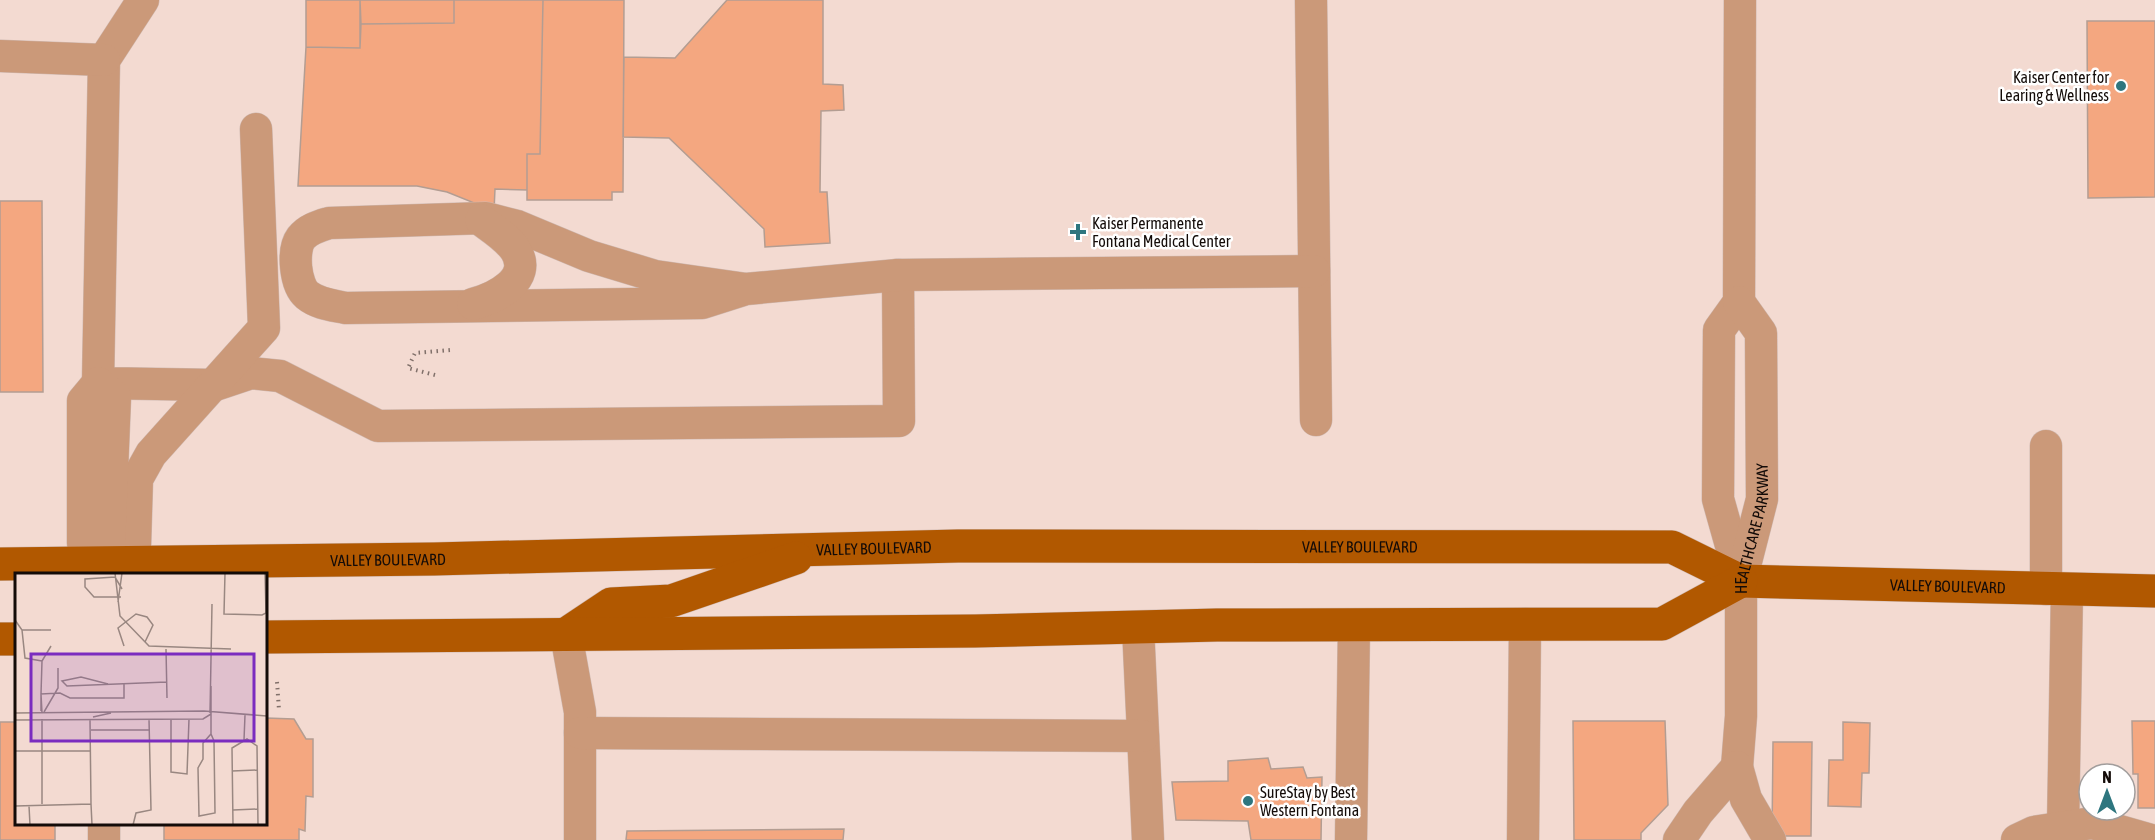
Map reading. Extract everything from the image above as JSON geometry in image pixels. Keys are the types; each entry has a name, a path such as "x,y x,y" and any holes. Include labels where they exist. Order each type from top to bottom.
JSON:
{"main road":[{"name":"VALLEY BOULEVARD","path":"0,564 108,569 826,548 1672,547 1741,581 2155,591"},
{"path":"566,634 611,604 671,601 826,548"},
{"path":"267,637 1138,627 1662,624 1741,581"}],"street":[{"path":"143,0 104,60 98,383 82,401 82,543 108,569 135,546 137,479 152,454 264,328 256,129"},
{"path":"1311,0 1316,420"},
{"path":"1739,302 1740,0"},
{"path":"0,56 104,60"},
{"path":"746,289 655,276 589,256 517,226 479,218 329,223 309,230 299,240 297,279 305,294 320,303 346,308 702,303 746,289 898,275 1314,271"},
{"path":"464,307 502,293 515,281 520,270 516,251 479,218"},
{"path":"98,383 215,385 251,373 280,376 378,426 899,421 898,275"},
{"name":"HEALTHCARE PARKWAY","path":"1739,302 1761,333 1762,499 1741,581 1719,499 1719,330 1739,302"},
{"path":"2046,446 2056,589 2063,828"},
{"path":"1741,581 1741,716 1737,767 1746,799 1770,840"},
{"path":"1523,840 1525,624"},
{"path":"1351,840 1354,625"},
{"path":"1138,627 1148,840"},
{"path":"566,634 580,712 580,840"},
{"path":"580,733 1143,736"},
{"path":"1679,840 1698,812 1737,767"},
{"path":"2017,840 2034,832 2092,823 2152,838"}],"path":[{"path":"435,375 408,368 415,353 450,350"},
{"path":"277,682 279,710"}],"building":[{"path":"306,0 360,0 360,48 306,47"},
{"path":"360,0 454,0 454,23 361,24"},
{"path":"454,0 543,0 540,154 527,154 527,190 495,189 494,211 447,192 417,186 298,186 306,47 360,48 361,24 454,23"},
{"path":"543,0 624,0 623,192 612,192 612,200 527,200 527,154 540,154"},
{"path":"727,0 823,0 823,84 843,85 844,110 821,111 820,192 827,192 830,243 765,247 764,229 669,138 623,137 624,57 675,58"},
{"name":"Kaiser Center for Learing & Wellness","path":"2087,21 2155,21 2155,197 2088,198"},
{"path":"0,201 42,201 43,392 0,392"},
{"path":"267,718 294,719 306,739 313,739 313,797 306,796 305,831 299,829 299,840 164,840 164,825 267,825"},
{"path":"1573,721 1665,721 1668,805 1641,833 1641,840 1574,840"},
{"path":"2132,721 2155,721 2155,808 2138,808 2137,762 2133,762"},
{"path":"0,722 15,722 15,825 55,825 55,840 0,840"},
{"path":"1843,722 1870,723 1869,773 1862,773 1861,807 1828,806 1829,760 1843,760"},
{"path":"1773,742 1812,742 1811,836 1772,836"},
{"name":"SureStay by Best Western Fontana","path":"1268,758 1271,769 1303,767 1307,778 1322,777 1321,840 1251,840 1248,821 1176,820 1172,782 1228,781 1228,761"},
{"path":"844,829 843,840 626,840 627,831"}],"place":[{"name":"Kaiser Center for Learing & Wellness","path":"2121,86"},
{"name":"Kaiser Permanente Fontana Medical Center","path":"1078,232"},
{"name":"SureStay by Best Western Fontana","path":"1248,801"}]}
